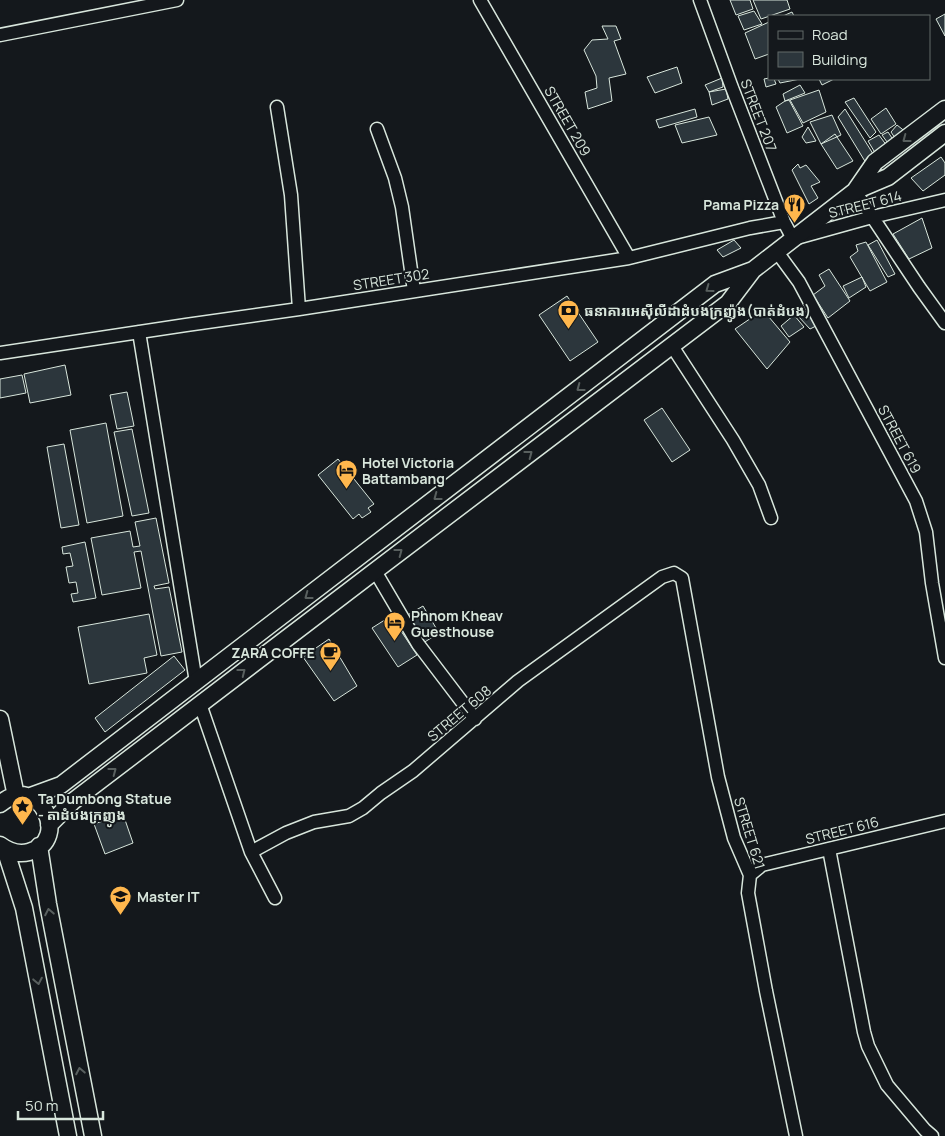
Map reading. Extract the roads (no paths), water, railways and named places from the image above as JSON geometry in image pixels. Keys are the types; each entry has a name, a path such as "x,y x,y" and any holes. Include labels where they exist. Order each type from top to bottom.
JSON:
{"main road":[{"path":"854,191 875,162 945,109"},
{"path":"49,825 72,802 728,303 754,270 854,191 888,177 945,133"},
{"path":"0,804 8,798 61,785 715,284 754,270"},
{"path":"0,719 22,796"},
{"path":"3,847 12,852 26,853 39,846 45,840 48,833 49,825 46,810 35,800 22,796"},
{"path":"39,846 48,904 93,1136"},
{"path":"3,847 24,908 68,1136"}],"street":[{"path":"0,35 178,0"},
{"name":"STREET 209","path":"480,0 629,258"},
{"name":"STREET 207","path":"700,0 792,239"},
{"path":"277,107 291,195 299,309"},
{"path":"377,129 395,178 402,207 414,291"},
{"path":"854,191 918,287 945,323"},
{"name":"STREET 614","path":"792,239 872,217 945,200"},
{"name":"STREET 302","path":"0,354 629,258 750,228 784,222"},
{"name":"STREET 619","path":"776,252 798,282 916,501 926,532 932,583 945,658"},
{"path":"139,332 196,682"},
{"path":"672,346 742,455 759,485 771,518"},
{"path":"375,570 418,644 475,719"},
{"name":"STREET 608","path":"251,852 286,833 314,822 349,816 363,808 413,771 518,681 662,577 674,573"},
{"name":"STREET 621","path":"674,573 682,578 718,777 734,838 750,875 748,893 796,1136"},
{"path":"200,704 251,852 275,898"},
{"name":"STREET 616","path":"750,875 762,865 945,821"},
{"path":"829,849 868,1046 887,1085 932,1136"}],"place":[{"name":"Pama Pizza","path":"795,223"},
{"name":"ធនាគារអេស៊ីលីដាដំបងក្រញ៉ូង(បាត់ដំបង)","path":"568,329"},
{"name":"Hotel Victoria Battambang","path":"346,489"},
{"name":"Phnom Kheav Guesthouse","path":"395,642"},
{"name":"ZARA COFFE","path":"331,671"},
{"name":"Ta Dumbong Statue - តាដំបងក្រញូង","path":"22,825"},
{"name":"Master IT","path":"121,915"}]}
